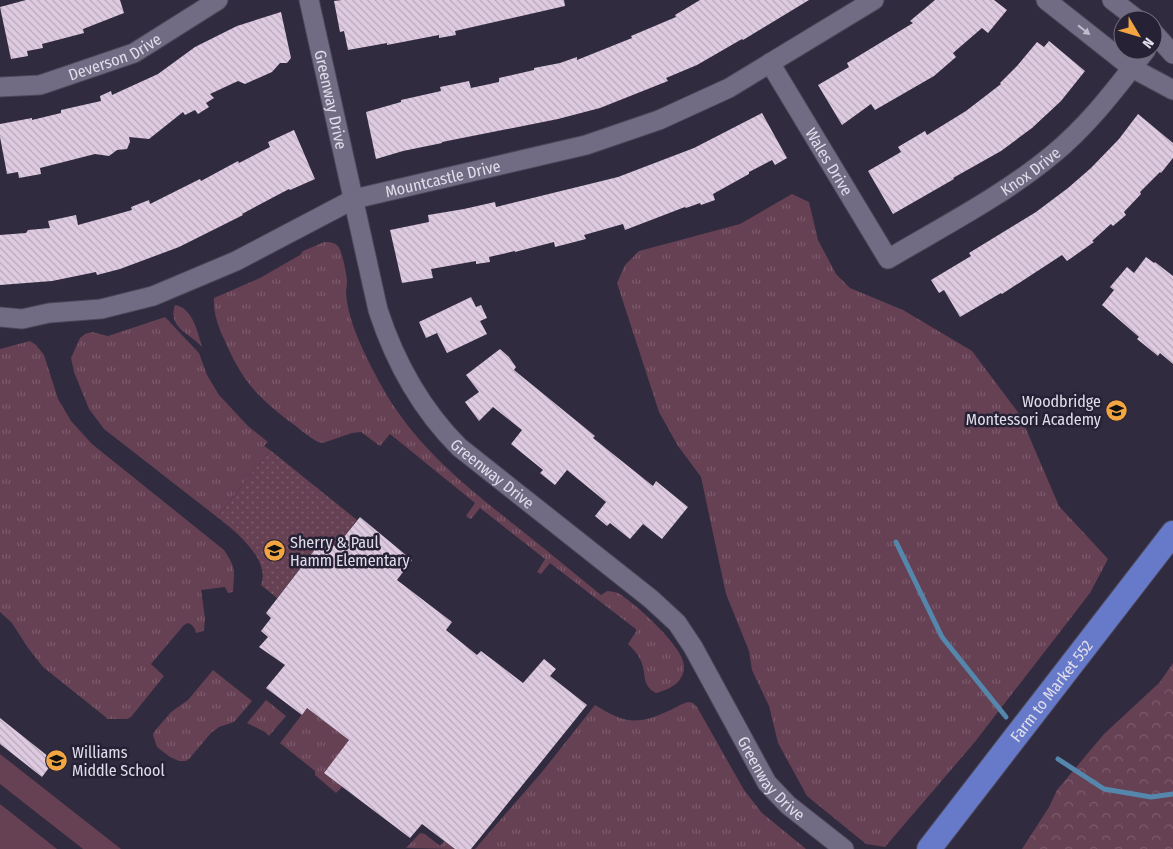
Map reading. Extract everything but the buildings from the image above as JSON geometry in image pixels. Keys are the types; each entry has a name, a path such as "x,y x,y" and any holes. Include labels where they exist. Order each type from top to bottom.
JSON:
{"main road":[{"name":"Farm to Market 552","path":"929,849 1173,533"}],"street":[{"name":"Deverson Drive","path":"0,87 40,85 134,53 218,0"},
{"name":"Greenway Drive","path":"309,0 373,289 384,330 402,371 426,409 459,447 652,599 677,623 700,658 767,784 788,806 844,849"},
{"name":"Mountcastle Drive","path":"0,317 22,319 49,313 101,309 153,296 236,262 354,199 586,144 660,120 729,88 874,0"},
{"path":"1046,0 1132,68 1173,90"},
{"path":"1112,0 1125,10"},
{"name":"Knox Drive","path":"888,260 1013,184 1052,155 1090,120 1138,60"},
{"name":"Wales Drive","path":"770,63 888,260"}],"green space":[{"path":"792,194 809,202 818,240 836,274 850,288 903,310 972,351 1020,415 1059,506 1108,559 1090,593 974,743 885,847 866,844 807,796 778,743 769,706 752,670 749,651 726,594 701,477 678,446 659,412 617,283 625,265 639,251 740,224"},
{"path":"324,242 335,244 340,249 346,274 346,293 350,316 364,352 394,407 424,445 459,479 601,595 607,591 618,593 657,626 668,637 682,658 684,666 682,677 679,681 656,693 651,690 646,683 640,658 628,644 637,630 550,563 541,574 537,572 545,559 480,508 472,518 470,519 466,516 475,503 390,434 380,446 361,432 352,433 323,443 318,442 280,414 252,387 237,366 222,334 215,314 214,298 260,278 300,255 303,251"},
{"path":"175,305 186,311 194,322 202,347 177,325 173,313"},
{"path":"165,317 199,353 207,375 219,395 248,426 268,442 264,446 270,450 217,517 104,429 89,409 74,372 71,358 80,338 85,334 92,332 108,336"},
{"path":"30,341 44,355 58,399 71,421 92,444 224,550 233,566 233,592 228,593 225,587 201,590 205,618 204,631 196,633 194,628 188,623 184,625 151,664 164,676 131,717 127,719 108,719 43,667 12,623 0,612 0,349"},
{"path":"270,450 357,520 336,547 323,539 277,598 261,585 263,575 256,555 241,537 217,517"},
{"path":"1173,663 1173,849 1022,849 1049,807 1057,790 1104,734 1159,683"},
{"path":"213,670 252,701 234,722 219,727 211,733 189,759 179,761 157,747 153,735 154,732 171,712 188,700"},
{"path":"266,700 286,716 269,736 247,723"},
{"path":"688,702 693,703 697,707 744,790 762,813 806,849 475,849 542,772 595,705 622,718 637,720 655,716"},
{"path":"307,708 349,740 324,773 342,787 336,793 315,775 315,771 280,743"},
{"path":"0,754 121,849 83,849 0,784"},
{"path":"0,804 57,849 0,849"},
{"path":"420,833 425,834 440,846 444,841 455,849 406,848"}],"waterway":[{"path":"896,542 942,637 1006,717"},
{"path":"1058,759 1104,789 1151,797 1173,794"}],"place":[{"name":"Woodbridge Montessori Academy","path":"1117,410"},
{"name":"Sherry & Paul Hamm Elementary","path":"274,551"},
{"name":"Williams Middle School","path":"56,761"}]}
